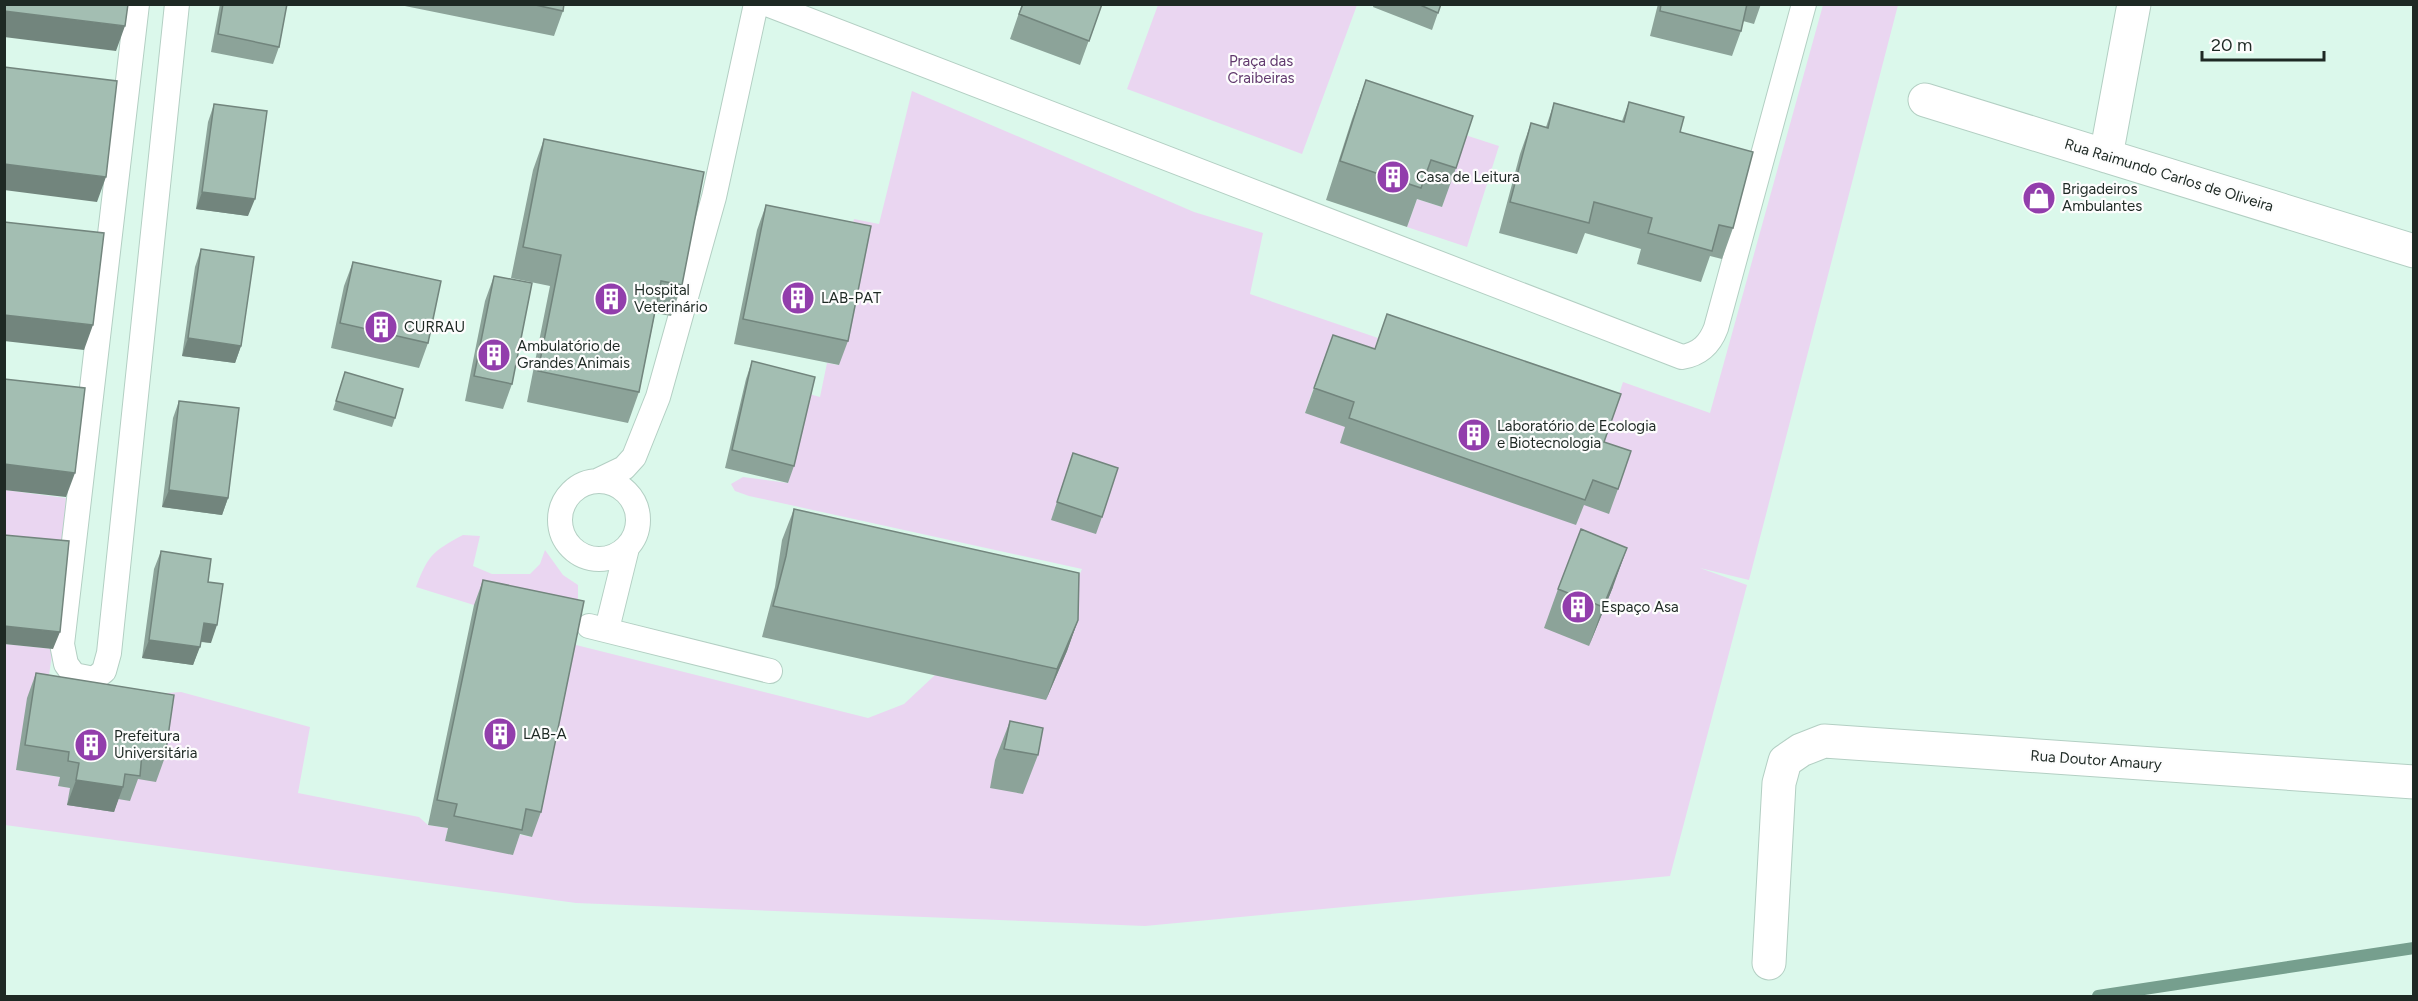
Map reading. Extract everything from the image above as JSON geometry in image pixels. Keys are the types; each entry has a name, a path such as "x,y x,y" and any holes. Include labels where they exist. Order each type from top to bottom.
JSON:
{"street":[{"path":"2106,156 2134,4"},
{"name":"Rua Raimundo Carlos de Oliveira","path":"1925,100 2414,251"},
{"name":"Rua Doutor Amaury","path":"1769,963 1779,783 1785,761 1801,750 1824,741 2414,782"}],"lane":[{"path":"137,4 62,644 66,664 74,675 94,679 104,671 109,653 177,4"},
{"path":"599,480 614,484 627,492 636,505 639,520 636,536 627,548 615,557 600,560 584,557 571,548 562,535 559,519 563,504 572,492 584,483 599,480 624,468 634,458 658,397 714,197 756,4"},
{"path":"767,4 1682,357 1701,350 1712,340 1804,4"},
{"path":"627,548 598,627 770,671"}],"green space":[{"name":"Praça das Craibeiras","path":"1158,5 1357,5 1302,154 1127,89"},
{"path":"1823,5 1898,5 1749,580 1700,568 1747,585 1670,876 1145,926 576,903 5,825 5,644 53,649 45,701 17,770 60,777 59,786 70,788 154,694 181,692 310,727 298,793 419,817 428,825 448,828 445,841 517,834 532,837 572,644 868,718 904,704 935,675 1068,603 1082,569 749,496 735,491 731,484 743,477 788,483 809,394 820,397 827,363 838,365 847,248 854,219 879,224 912,91 1194,212 1263,233 1250,294 1378,338 1366,374 1323,360 1305,413 1595,467 1623,382 1710,413"},
{"path":"1456,132 1499,146 1467,247 1407,227 1417,199 1442,207 1459,155"},
{"path":"5,490 66,498 63,559 5,553"},
{"path":"463,535 480,536 473,566 492,574 530,574 540,564 545,550 563,575 578,585 578,602 474,605 416,587 424,568 433,555"}],"building":[{"path":"4,4 128,4 125,26 4,11"},
{"path":"223,4 287,4 279,47 218,34"},
{"path":"531,4 564,4 563,11"},
{"path":"1023,4 1102,4 1089,41 1019,14"},
{"path":"1418,4 1441,4 1438,13"},
{"path":"1661,4 1747,4 1741,31 1660,11"},
{"path":"4,67 117,81 106,177 4,164"},
{"path":"1366,80 1473,116 1456,168 1431,160 1421,188 1340,161"},
{"path":"1629,102 1684,117 1680,132 1753,152 1733,228 1719,225 1712,251 1648,233 1652,218 1594,202 1589,223 1510,202 1531,123 1548,128 1554,103 1624,122"},
{"path":"214,104 267,111 255,199 202,192"},
{"name":"Hospital Veterinário","path":"544,139 704,172 682,285 661,281 639,392 538,371 561,255 523,247"},
{"name":"LAB-PAT","path":"766,205 871,226 848,341 743,319"},
{"path":"4,222 104,233 93,325 4,315"},
{"path":"201,249 254,257 241,346 188,338"},
{"path":"353,262 441,281 428,343 340,323"},
{"name":"Ambulatório de Grandes Animais","path":"494,276 532,283 512,384 474,376"},
{"name":"Laboratório de Ecologia e Biotecnologia","path":"1387,314 1621,394 1604,442 1631,451 1618,489 1593,480 1585,500 1349,418 1354,402 1314,388 1333,335 1375,349"},
{"path":"752,361 815,377 794,466 732,450"},
{"path":"345,372 403,389 395,418 336,401"},
{"path":"4,379 85,388 75,473 4,464"},
{"path":"179,401 239,408 228,498 169,490"},
{"path":"1073,453 1118,468 1102,517 1057,502"},
{"path":"794,509 1079,573 1078,620 1057,669 773,606 786,556"},
{"path":"1581,529 1627,548 1603,607 1558,589"},
{"path":"4,535 69,541 60,632 4,626"},
{"path":"161,551 211,559 208,582 223,584 217,625 204,623 200,647 149,640"},
{"name":"LAB-A","path":"483,580 584,601 541,812 526,809 522,830 454,816 457,804 437,800"},
{"name":"Prefeitura Universitária","path":"36,673 174,695 165,757 142,753 140,776 125,774 123,787 76,780 79,763 68,761 69,752 25,745"},
{"path":"1010,721 1043,728 1038,755 1004,749"}],"waterway":[{"path":"2098,996 2414,948"}],"place":[{"name":"Casa de Leitura","path":"1393,177"},
{"name":"Brigadeiros Ambulantes","path":"2039,198"},
{"name":"LAB-PAT","path":"798,298"},
{"name":"Hospital Veterinário","path":"611,299"},
{"name":"CURRAU","path":"381,327"},
{"name":"Ambulatório de Grandes Animais","path":"494,355"},
{"name":"Laboratório de Ecologia e Biotecnologia","path":"1474,435"},
{"name":"Espaço Asa","path":"1578,607"},
{"name":"LAB-A","path":"500,734"},
{"name":"Prefeitura Universitária","path":"91,745"}]}
